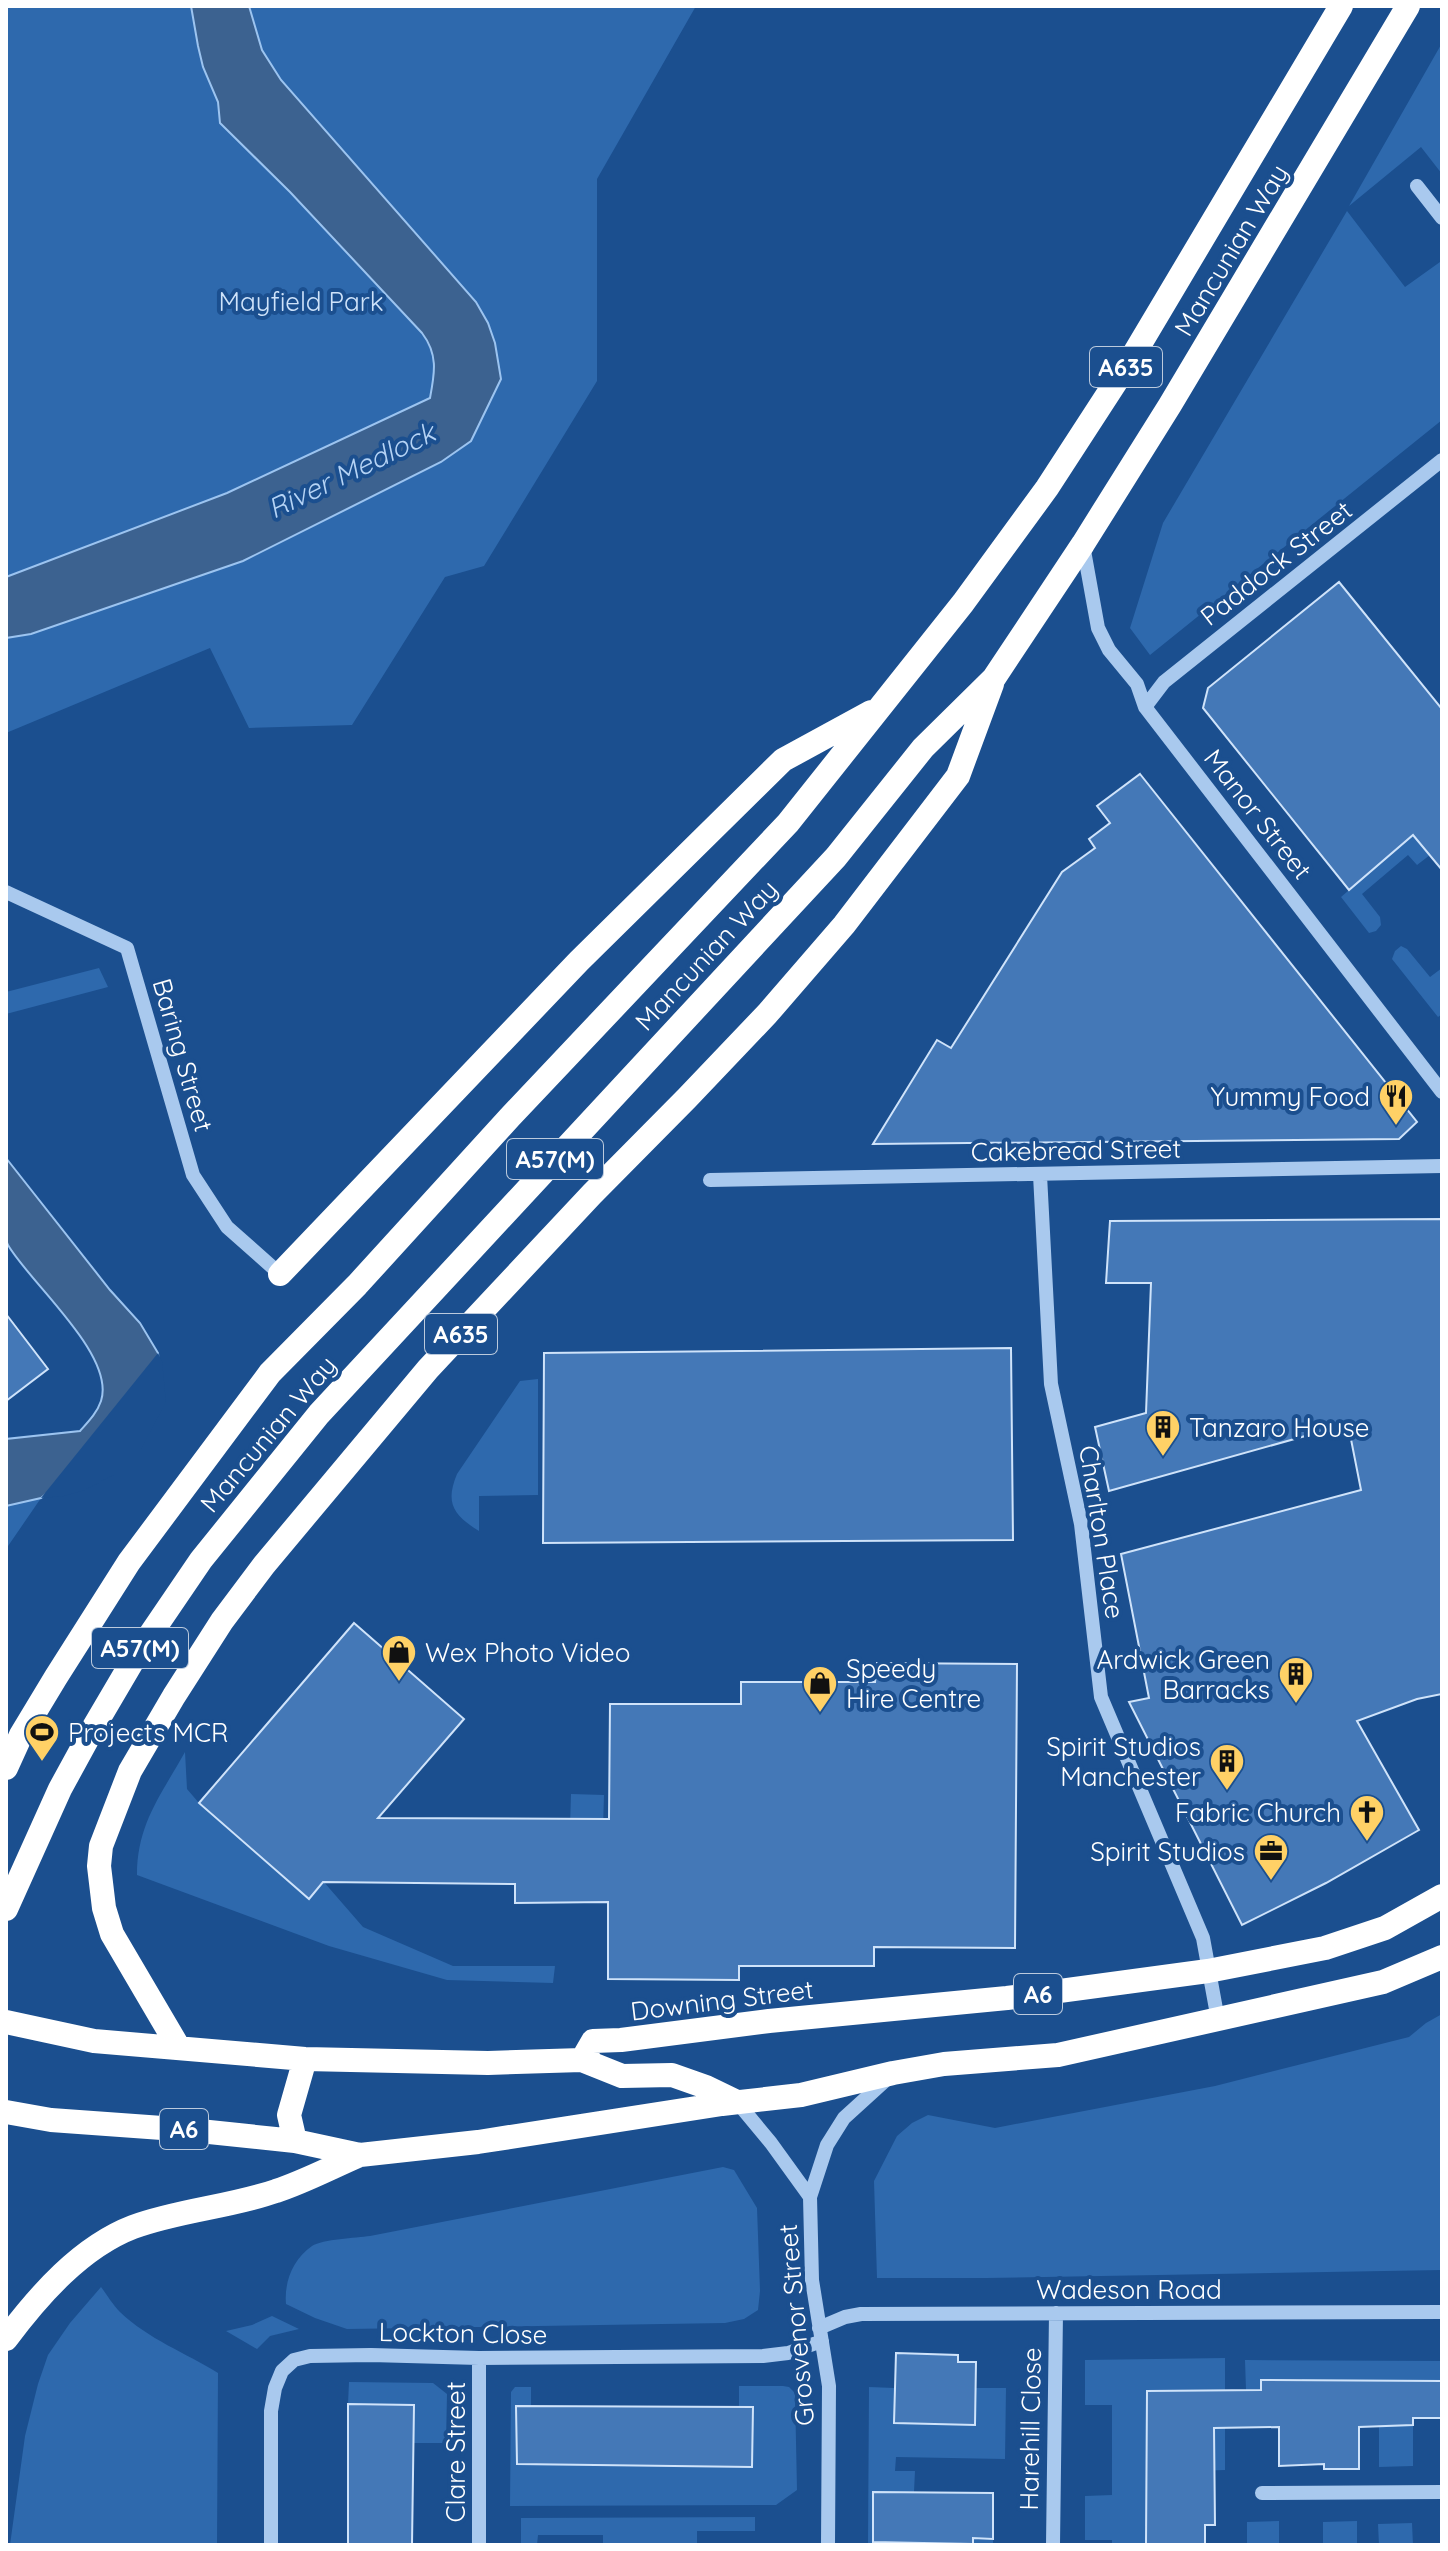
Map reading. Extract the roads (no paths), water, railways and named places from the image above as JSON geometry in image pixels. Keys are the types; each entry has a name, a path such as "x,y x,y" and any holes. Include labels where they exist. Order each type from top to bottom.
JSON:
{"highway":[{"name":"Mancunian Way","path":"6,1768 21,1735 112,1588 183,1487 270,1373 357,1285 510,1117 788,823 963,603 1047,488 1134,354 1341,6"},
{"name":"Mancunian Way","path":"6,1909 60,1789 135,1657 201,1560 319,1414 836,857 923,748 994,678 1083,544 1408,6"},
{"name":"A635","path":"179,2048 112,1934 104,1908 99,1866 101,1846 130,1771 174,1696 222,1621 264,1565 428,1369 767,1014 844,925 958,776 994,678"},
{"path":"280,1274 579,961 783,760 880,707"},
{"name":"Downing Street","path":"582,2060 593,2041 1007,1998 1208,1971 1325,1948 1385,1928 1442,1896"},
{"name":"A6","path":"6,2112 51,2120 295,2141 360,2155 478,2142 801,2095 944,2064 1058,2055 1383,1982 1442,1957"},
{"path":"6,2022 94,2041 305,2059 488,2063 582,2060 622,2076 672,2075 737,2102"},
{"path":"295,2141 289,2115 305,2059"},
{"path":"6,2339 57,2279 108,2239 149,2222 275,2191 360,2155"}],"street":[{"path":"1417,186 1442,218"},
{"name":"Paddock Street","path":"1145,707 1164,682 1442,460"},
{"name":"Manor Street","path":"1083,544 1098,628 1109,650 1137,684 1145,707 1442,1092"},
{"name":"Baring Street","path":"6,892 127,948 193,1175 227,1227 280,1274"},
{"name":"Cakebread Street","path":"710,1180 1442,1166"},
{"name":"Charlton Place","path":"1040,1175 1051,1384 1081,1524 1101,1697 1203,1938 1218,2020"},
{"name":"Grosvenor Street","path":"828,2545 829,2386 812,2280 810,2197 827,2145 844,2118 893,2073"},
{"name":"Grosvenor Street","path":"737,2102 810,2197"},
{"name":"Wadeson Road","path":"820,2335 845,2317 861,2314 1442,2312"},
{"name":"Harehill Close","path":"1053,2545 1056,2313"},
{"name":"Lockton Close","path":"271,2545 271,2411 282,2371 294,2360 310,2356 371,2355 479,2358 763,2356 788,2353 820,2335"},
{"name":"Clare Street","path":"479,2358 479,2545"},
{"path":"1262,2493 1442,2492"}],"water":[{"name":"River Medlock","path":"191,6 249,6 262,50 281,80 476,302 495,343 501,379 471,441 441,462 243,561 31,634 6,638 6,577 227,493 430,398 434,364 431,348 422,333 290,192 220,123 218,102 203,67"},
{"path":"6,1158 110,1290 140,1323 158,1353 162,1401 41,1498 6,1506 6,1439 80,1431 101,1401 102,1383 96,1362 84,1341 8,1245"}],"place":[{"name":"Yummy Food","path":"1396,1127"},
{"name":"Tanzaro House","path":"1163,1458"},
{"name":"Wex Photo Video","path":"399,1683"},
{"name":"Ardwick Green Barracks","path":"1296,1705"},
{"name":"Speedy Hire Centre","path":"820,1714"},
{"name":"Projects MCR","path":"42,1763"},
{"name":"Spirit Studios Manchester","path":"1227,1792"},
{"name":"Fabric Church","path":"1367,1843"},
{"name":"Spirit Studios","path":"1271,1882"}],"park label":[{"name":"Mayfield Park","path":"301,301"}]}
